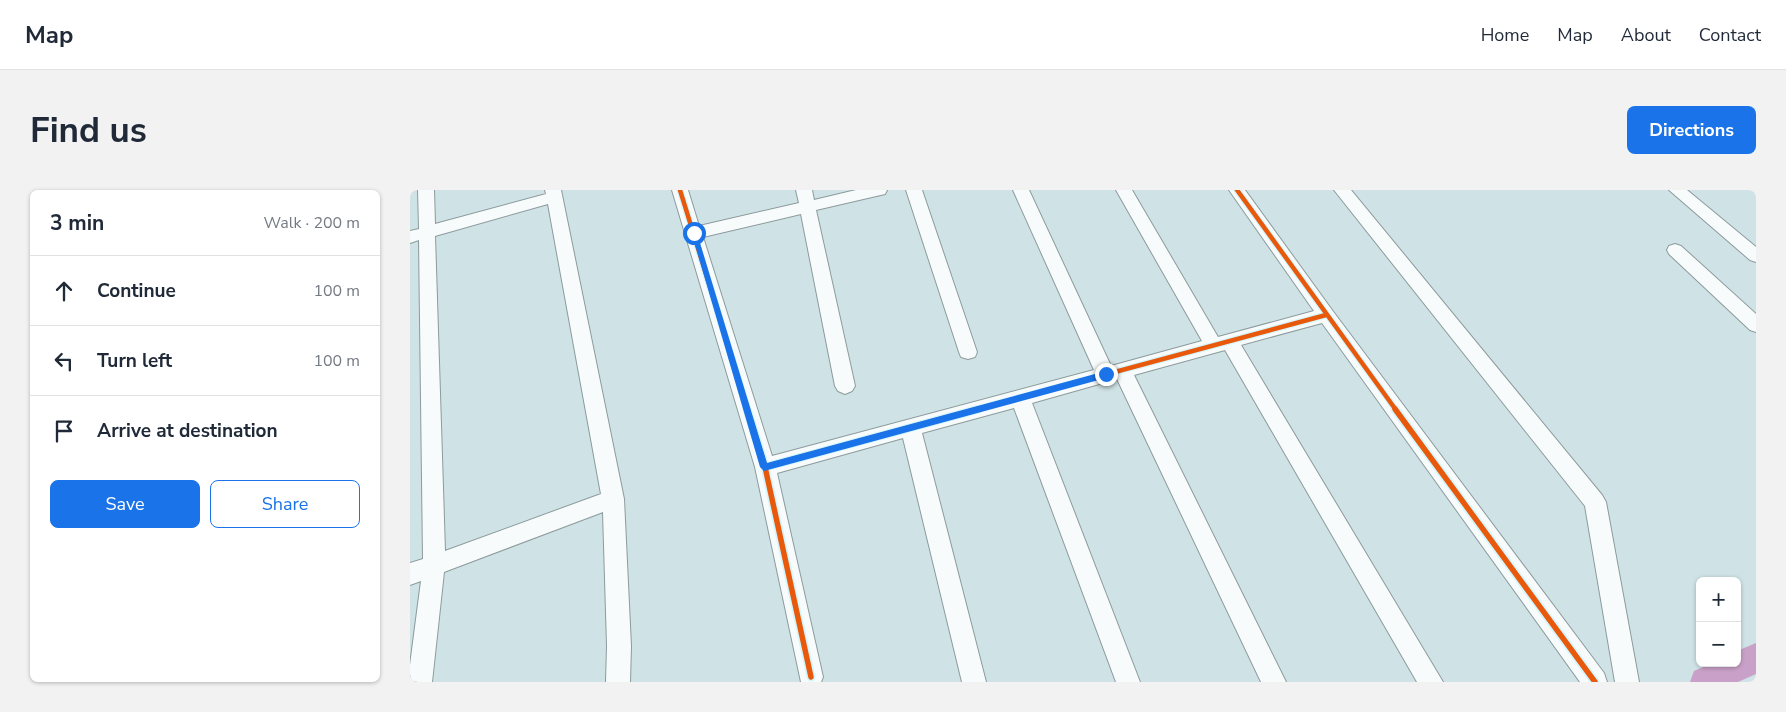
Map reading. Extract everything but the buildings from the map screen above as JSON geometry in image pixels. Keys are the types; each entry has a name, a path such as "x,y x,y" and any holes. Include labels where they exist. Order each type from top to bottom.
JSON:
{"street":[{"path":"420,682 434,564 419,234 426,190"},
{"path":"680,190 764,467 811,677"},
{"path":"694,233 806,198 879,190"},
{"path":"914,190 968,352"},
{"path":"1021,190 1274,682"},
{"path":"1124,190 1221,343 1430,682"},
{"path":"1237,190 1326,315 1595,682"},
{"path":"1342,190 1595,502 1627,682"},
{"path":"1677,190 1756,256"},
{"path":"419,234 553,194 613,499 619,646 618,682"},
{"path":"806,198 845,386"},
{"path":"1675,250 1756,325"},
{"path":"764,467 1326,315"},
{"path":"1020,398 1128,682"},
{"path":"911,428 974,682"},
{"path":"410,574 613,499"}],"waterway":[{"path":"1705,682 1756,658"}],"cycle path":[{"path":"680,190 765,467 811,677"},
{"path":"1237,190 1326,315 1595,682"},
{"path":"765,467 1326,315"}],"route":[{"path":"694,233 764,467 1106,374"}]}
